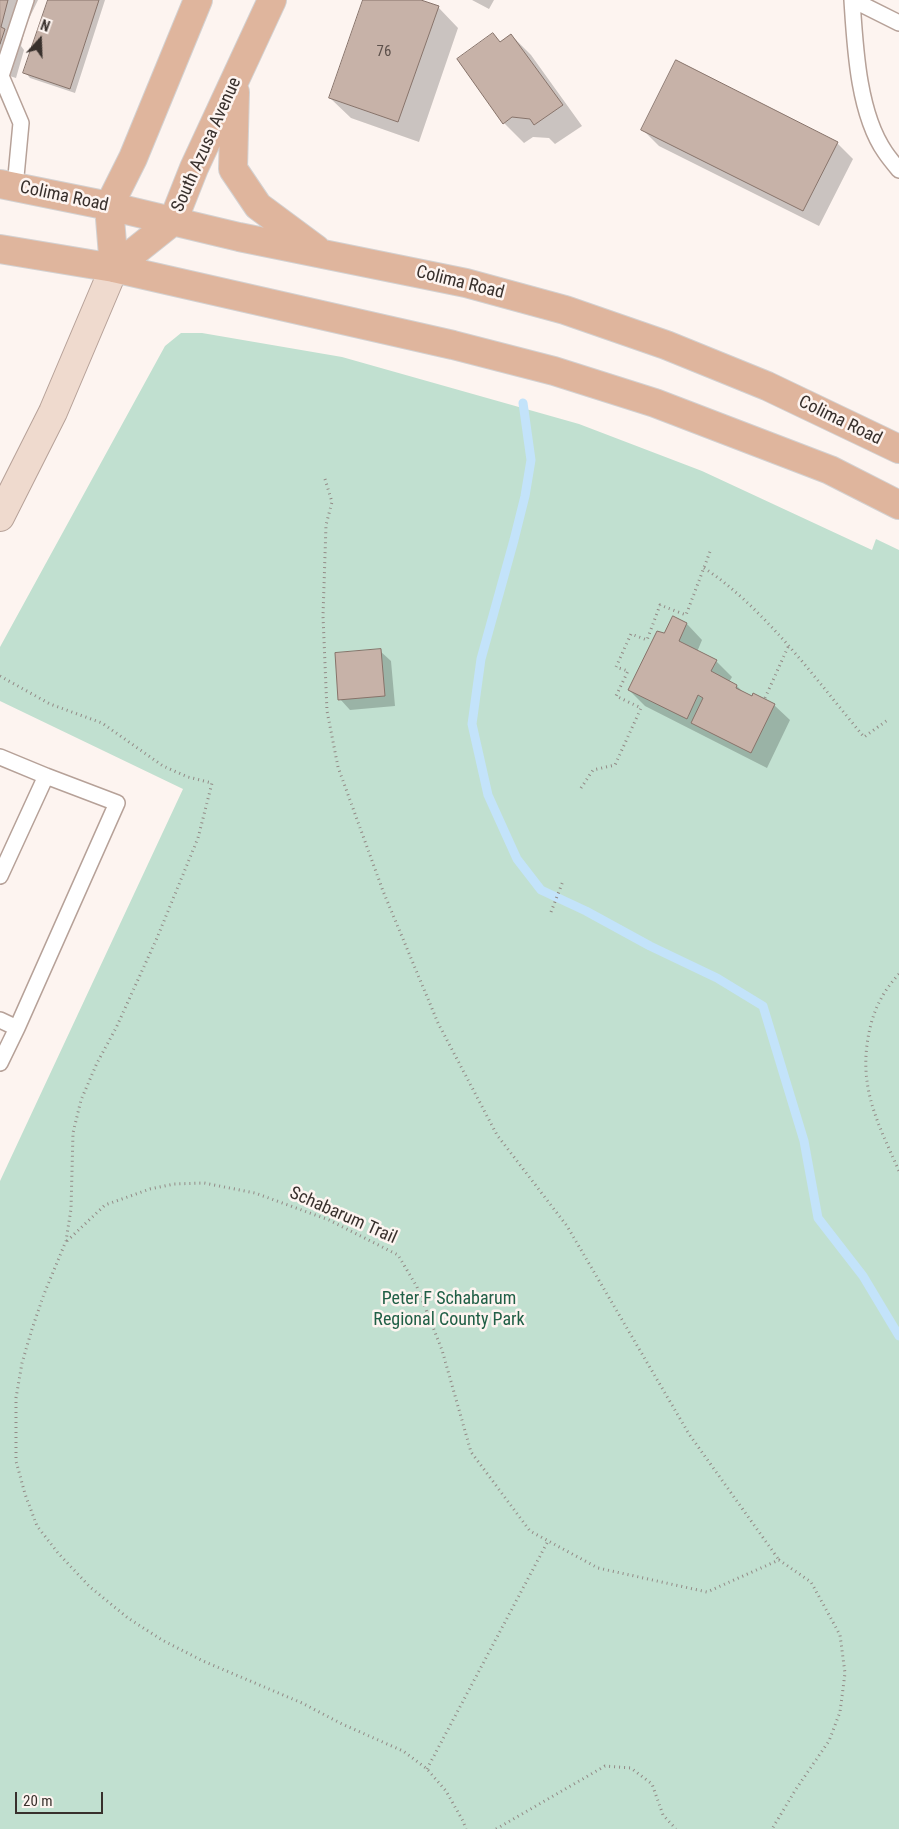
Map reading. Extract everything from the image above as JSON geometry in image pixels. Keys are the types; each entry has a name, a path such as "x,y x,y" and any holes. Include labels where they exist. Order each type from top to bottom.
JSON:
{"main road":[{"path":"109,206 133,158 198,0"},
{"name":"South Azusa Avenue","path":"114,268 173,221 194,168 272,0"},
{"path":"236,80 233,169 258,206 321,253"},
{"name":"Colima Road","path":"7,185 109,206 239,237 466,283 565,310 648,338 767,386 899,449"},
{"name":"South Azusa Avenue","path":"109,206 114,268"},
{"path":"0,249 114,268 453,345 554,370 655,403 822,467 899,505"}],"street":[{"name":"South Azusa Avenue","path":"0,516 53,412 114,268"}],"lane":[{"path":"7,185 20,123 5,97 1,76 26,0"},
{"path":"899,22 853,0 859,78 867,116 884,151 899,170"},
{"path":"0,757 117,803 0,1064"},
{"path":"0,876 46,776"},
{"path":"0,1020 17,1028"}],"path":[{"path":"325,479 332,502 326,525 323,616 327,711 338,768 383,891 438,1023 497,1135 567,1226 689,1434 779,1560 811,1582 840,1635 844,1673 840,1712 829,1740 796,1788 772,1829"},
{"path":"581,788 593,770 615,765 641,708 616,696 628,671 616,666 631,634 647,640 660,605 686,615 711,550"},
{"path":"704,568 720,578 766,622 864,737 889,719"},
{"path":"765,698 788,647"},
{"path":"0,676 50,704 102,723 163,766 188,777 212,783 198,838 116,1028 97,1063 81,1100 73,1133 71,1209 66,1241 32,1328 22,1363 16,1398 16,1461 25,1494 37,1526 58,1553 90,1587 128,1618 162,1640 203,1661 302,1703 342,1724 403,1751 427,1769 446,1791 466,1829"},
{"path":"551,912 564,881"},
{"path":"898,978 884,992 875,1010 865,1062 866,1084 871,1102 877,1121 899,1171"},
{"path":"896,1166 899,1161"},
{"name":"Schabarum Trail","path":"66,1241 105,1205 150,1189 174,1184 204,1183 255,1193 329,1220 398,1255 417,1287 442,1350 471,1452 530,1531 598,1568 707,1592 779,1560"},
{"path":"427,1769 548,1541"},
{"path":"496,1829 605,1766 631,1768 652,1784 663,1815 676,1829"}],"green space":[{"name":"Peter F Schabarum Regional County Park","path":"181,333 202,333 342,357 579,424 702,471 872,550 876,539 899,550 899,1829 0,1829 0,1181 183,789 0,701 0,647 165,346"}],"building":[{"path":"0,0 8,0 1,27 5,29 0,44"},
{"path":"48,0 99,0 70,89 23,73"},
{"path":"363,0 421,0 439,6 398,122 329,98"},
{"path":"493,33 500,42 511,34 563,105 534,125 530,119 512,117 503,124 457,59"},
{"path":"676,60 838,142 803,211 641,130"},
{"path":"673,616 687,623 679,641 717,660 711,671 737,685 736,688 752,696 753,693 775,704 751,753 691,723 703,698 698,695 687,719 628,690 657,631 664,633"},
{"path":"381,649 385,696 338,700 335,653"}],"waterway":[{"path":"523,403 531,460 525,496 514,540 481,659 472,724 488,795 517,859 541,890 717,978 763,1006 804,1141 818,1218 863,1276 899,1336"}]}
